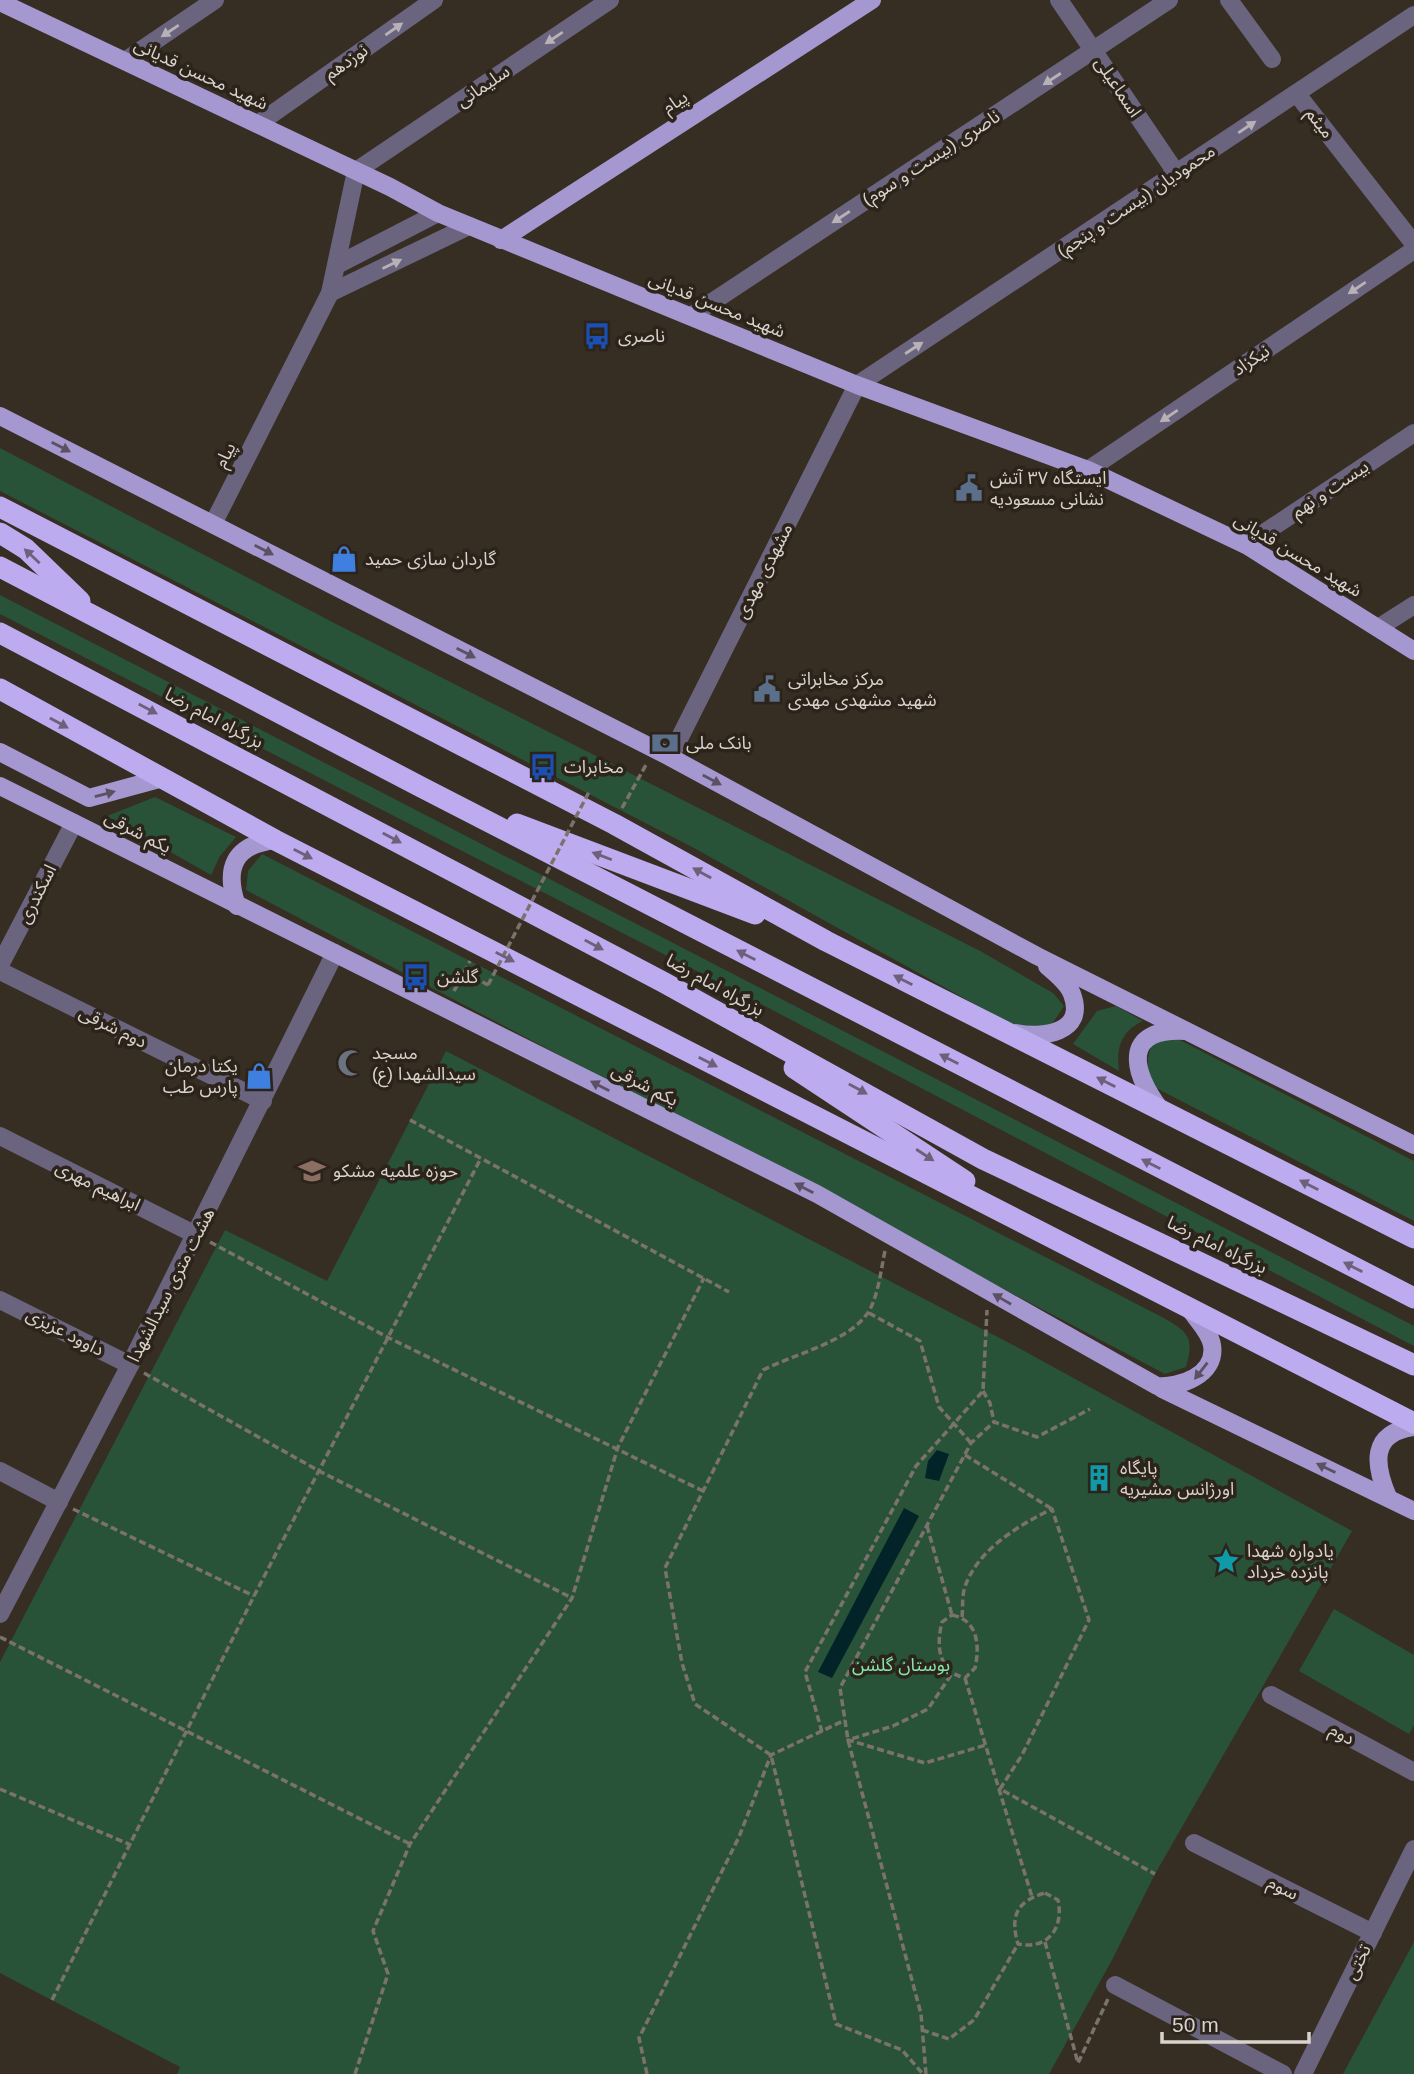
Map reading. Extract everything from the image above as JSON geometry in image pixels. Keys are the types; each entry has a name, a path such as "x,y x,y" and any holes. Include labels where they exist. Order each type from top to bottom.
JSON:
{"highway":[{"path":"0,507 614,824 826,941 1414,1238"},
{"path":"0,533 26,549 96,618"},
{"name":"بزرگراه امام رضا","path":"0,567 1414,1298"},
{"name":"بزرگراه امام رضا","path":"0,633 663,982 984,1158 1414,1365"},
{"path":"0,689 275,841 1414,1425"},
{"path":"421,787 826,941"},
{"path":"663,982 1058,1242"}],"main road":[{"name":"پیام","path":"501,240 872,0"},
{"name":"شهید محسن قدیانی","path":"10,3 438,213 857,385 1088,470 1246,545 1414,651"},
{"path":"0,415 662,753 1037,956 1192,1031 1414,1145"},
{"path":"0,752 89,798 159,779"},
{"name":"یکم شرقی","path":"0,786 817,1194 1157,1387 1414,1511"},
{"path":"237,906 231,880 236,861 254,843 275,841"},
{"path":"1006,1031 1037,1037 1055,1034 1067,1025 1073,1013 1073,995 1037,956"},
{"path":"1160,1109 1143,1086 1136,1066 1140,1049 1150,1036 1165,1030 1192,1031"},
{"path":"1157,1387 1173,1388 1193,1380 1208,1362 1213,1349 1210,1337 1192,1312"},
{"path":"1388,1497 1376,1463 1381,1446 1387,1437 1414,1425"}],"street":[{"path":"125,61 215,0"},
{"name":"نوزدهم","path":"258,124 434,0"},
{"name":"سلیمانی","path":"356,171 610,0"},
{"name":"اسماعیلی","path":"1059,0 1177,174"},
{"name":"ناصری (بیست و سوم)","path":"691,316 1170,0"},
{"path":"1229,0 1272,59"},
{"name":"محمودیان (بیست و پنجم)","path":"857,385 1414,15"},
{"name":"میثم","path":"1297,94 1414,244"},
{"name":"پیام","path":"213,524 330,293 339,264 356,171"},
{"path":"339,264 438,213"},
{"path":"330,293 469,226"},
{"name":"نیکزاد","path":"1088,470 1414,250"},
{"name":"مشهدی مهدی","path":"662,753 857,385"},
{"name":"بیست و نهم","path":"1246,545 1414,433"},
{"path":"1378,628 1414,605"},
{"name":"اسکندری","path":"0,965 74,823"},
{"name":"هشت متری سیدالشهدا","path":"0,1614 196,1235 335,953"},
{"name":"دوم شرقی","path":"0,971 263,1101"},
{"name":"ابراهیم مهری","path":"0,1136 196,1235"},
{"name":"داوود عزیزی","path":"0,1300 130,1365"},
{"path":"0,1471 59,1502"},
{"name":"دوم","path":"1271,1695 1414,1772"},
{"name":"سوم","path":"1194,1843 1373,1933"},
{"name":"تختی","path":"1303,2074 1414,1850"},
{"path":"1115,1985 1283,2074"}],"path":[{"path":"623,806 662,753"},
{"path":"464,972 488,985 590,790"},
{"path":"410,1120 729,1292"},
{"path":"52,2000 189,1731 254,1595 321,1472 481,1158"},
{"path":"196,1235 389,1338 618,1447 703,1491"},
{"path":"890,1236 869,1313 846,1336 794,1354 763,1370 665,1569 682,1663 695,1704 771,1755 836,2024 902,2050 925,2074"},
{"path":"355,2074 388,1974 373,1931 410,1844 572,1598 618,1447 704,1278"},
{"path":"987,1291 983,1391 990,1404 994,1422"},
{"path":"869,1313 920,1341 939,1407 971,1443"},
{"path":"130,1365 321,1472 572,1598"},
{"path":"822,1732 805,1672 916,1466 983,1391"},
{"path":"994,1422 1037,1437 1090,1409"},
{"path":"925,2074 921,2014 848,1740 840,1688 964,1455 971,1443 994,1422"},
{"path":"964,1455 1052,1509 1089,1620 1022,1755 1000,1789"},
{"path":"59,1502 254,1595"},
{"path":"962,1617 965,1588 985,1556 1021,1524 1052,1509"},
{"path":"927,1525 952,1615"},
{"path":"952,1615 962,1617 971,1625 978,1653 975,1668 965,1678 951,1675 944,1667 938,1648 942,1622 952,1615"},
{"path":"0,1637 410,1844"},
{"path":"848,1740 893,1726 928,1709 951,1675"},
{"path":"965,1678 1032,1897"},
{"path":"647,2074 639,2038 739,1837 771,1755 845,1720"},
{"path":"848,1740 925,1763 986,1745"},
{"path":"0,1789 131,1845"},
{"path":"1000,1789 1155,1874"},
{"path":"922,2030 949,2039 974,2020 1018,1944 1012,1924 1015,1915 1032,1897 1045,1894 1058,1900 1062,1916 1057,1929 1045,1942 1031,1946 1018,1944"},
{"path":"1045,1942 1079,2063 1115,1985"}],"green space":[{"path":"0,448 338,625 982,952 1053,993 1064,1006 1050,1027 1033,1031 1003,1020 694,848 0,491"},
{"path":"0,595 1414,1326 1414,1346 759,1003 0,614"},
{"path":"155,797 236,837 220,856 211,875 107,816"},
{"path":"262,854 1160,1316 1177,1326 1189,1341 1186,1367 1165,1374 246,890 248,871"},
{"path":"1116,1006 1143,1021 1130,1030 1122,1041 1118,1055 1119,1071 1073,1044 1097,1011"},
{"path":"1172,1036 1414,1161 1414,1221 1156,1088 1148,1067 1148,1056 1152,1045"},
{"name":"بوستان گلشن","path":"446,1051 1015,1346 1352,1531 1155,1874 1112,1960 1049,2074 177,2074 180,2067 0,1973 0,1662 225,1230 327,1281"},
{"path":"1334,1609 1414,1655 1414,1725 1409,1734 1299,1671"},
{"path":"1414,1942 1414,2074 1343,2074"}],"water":[{"path":"937,1450 949,1454 939,1481 925,1478 928,1461"},
{"path":"904,1508 919,1516 832,1678 818,1672"}],"place":[{"name":"ناصری","path":"597,336"},
{"name":"ایستگاه ۳۷ آتش نشانی مسعودیه","path":"969,488"},
{"name":"گاردان سازی حمید","path":"344,559"},
{"name":"مرکز مخابراتی شهید مشهدی مهدی","path":"767,689"},
{"name":"بانک ملی","path":"665,743"},
{"name":"مخابرات","path":"543,767"},
{"name":"گلشن","path":"416,977"},
{"name":"مسجد سیدالشهدا (ع)","path":"351,1063"},
{"name":"یکتا درمان پارس طب","path":"259,1076"},
{"name":"حوزه علمیه مشکو","path":"312,1171"},
{"name":"پایگاه اورژانس مشیریه","path":"1099,1478"},
{"name":"یادواره شهدا پانزده خرداد","path":"1226,1561"}]}
